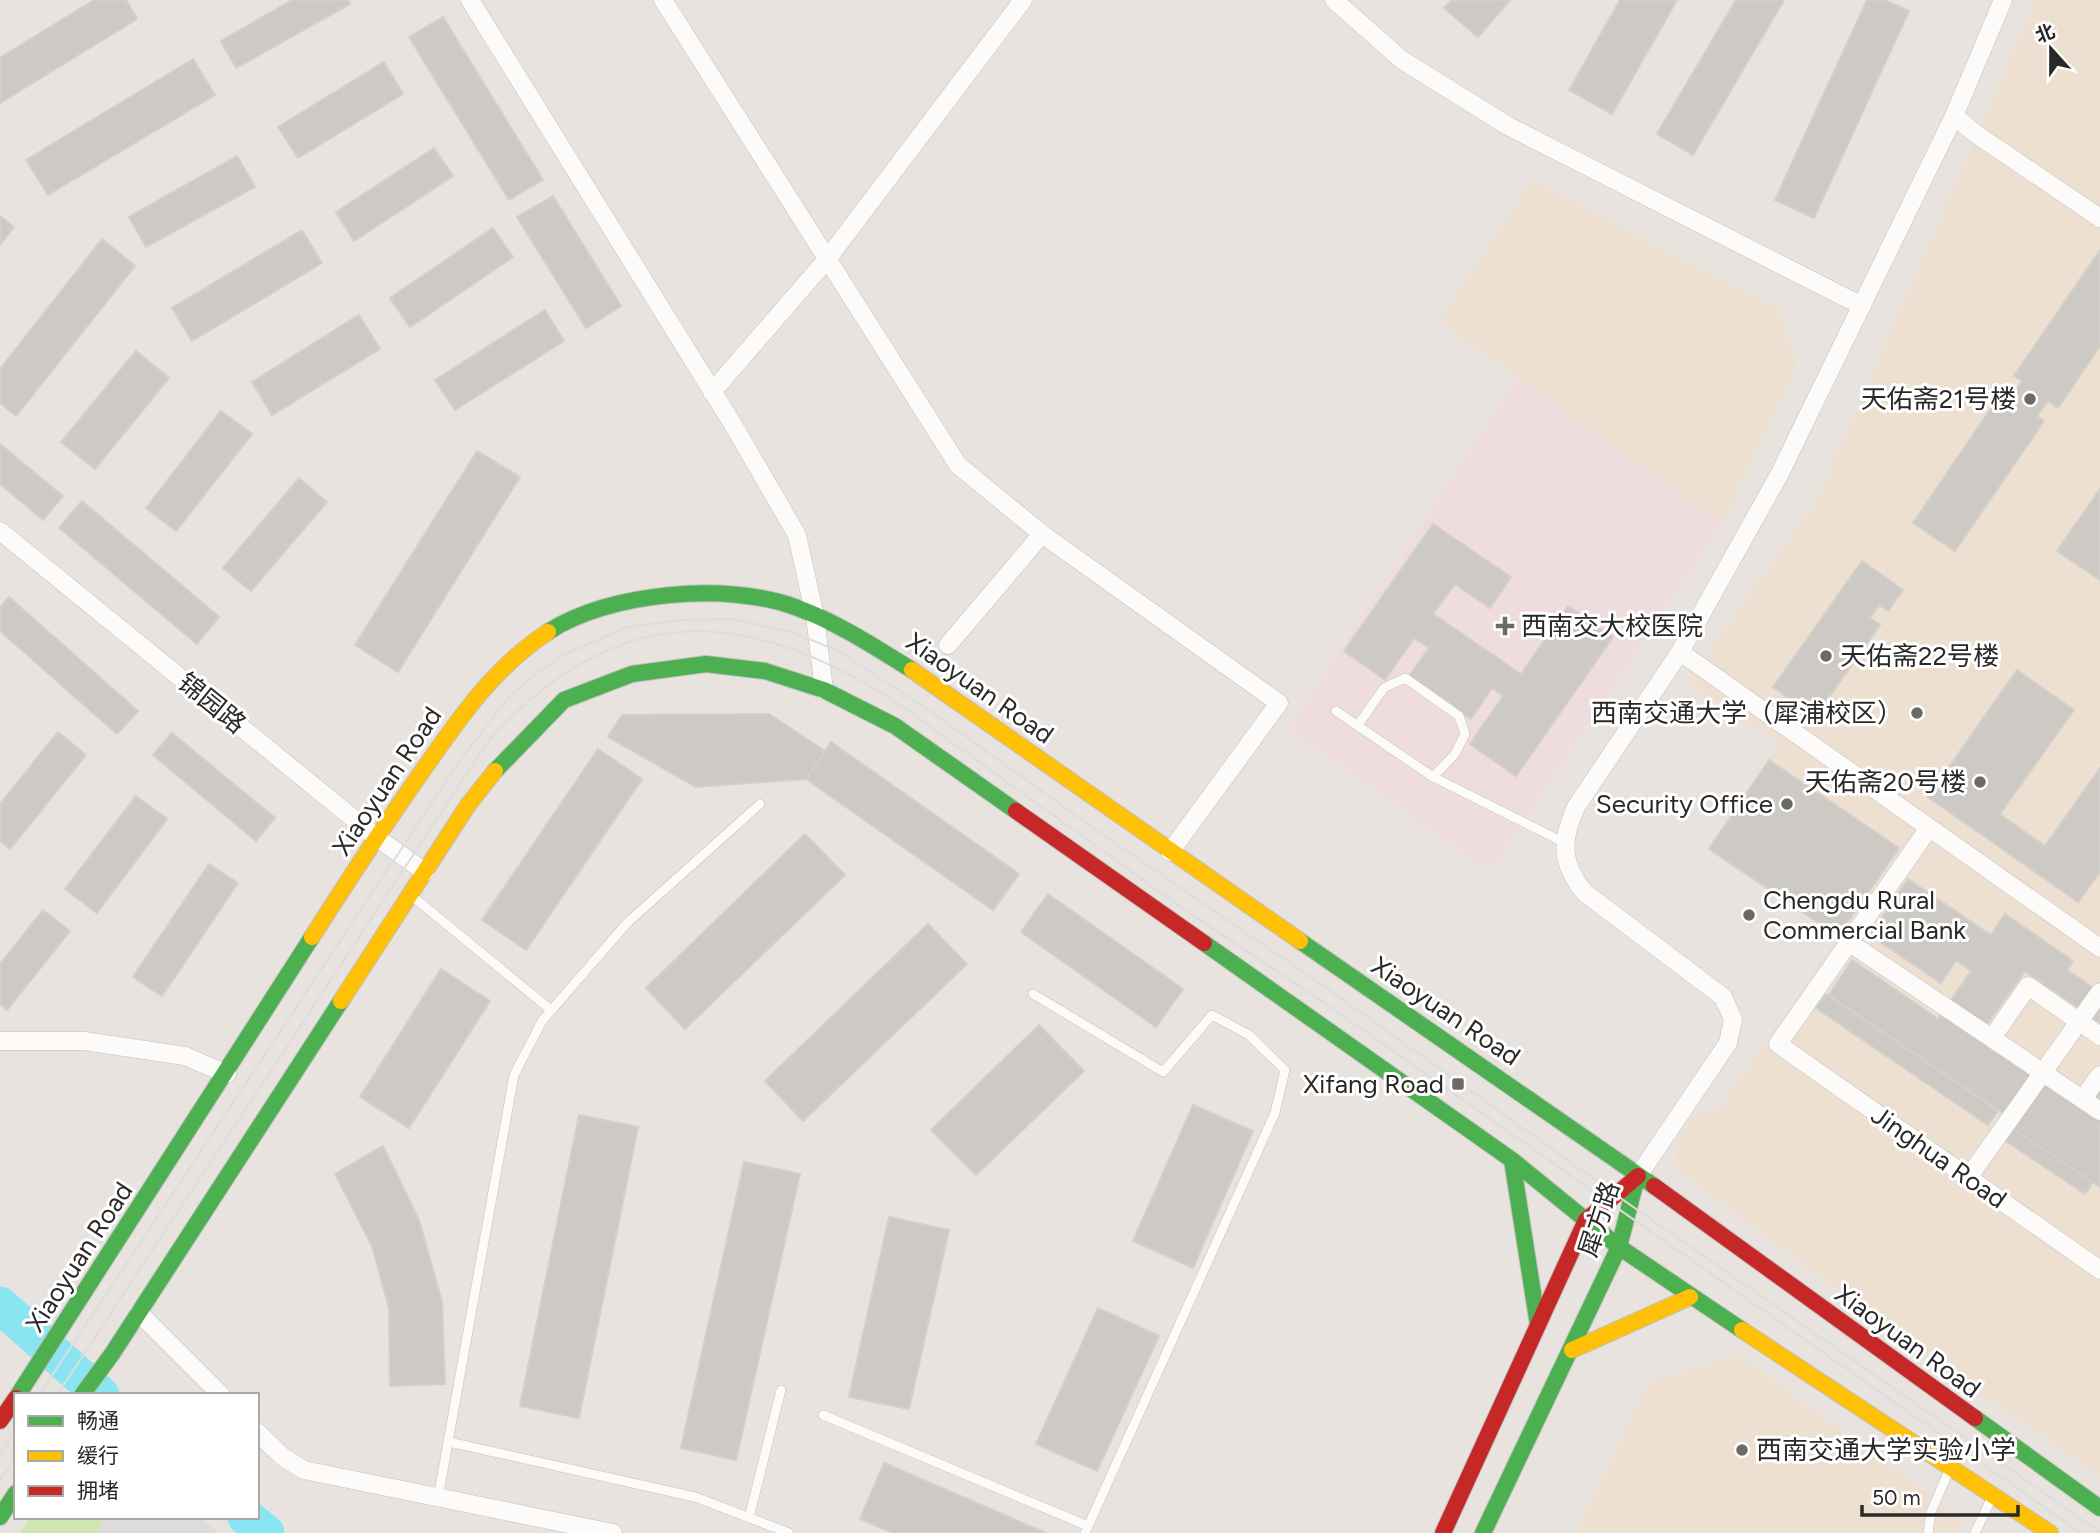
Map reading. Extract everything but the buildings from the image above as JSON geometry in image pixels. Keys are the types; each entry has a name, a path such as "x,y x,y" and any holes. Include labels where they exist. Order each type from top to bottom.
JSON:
{"street":[{"path":"470,0 712,392 797,536 815,616 824,690"},
{"path":"663,0 958,465 1042,534 1279,703 1170,852"},
{"path":"712,392 828,258 1023,0"},
{"path":"1334,0 1402,60 1508,126 1862,306"},
{"path":"1638,1177 1728,1043 1733,1019 1723,997 1585,893 1573,876 1563,842 1576,807 1680,652 1779,475 1954,116 2003,0"},
{"path":"1954,116 1976,135 2100,218"},
{"name":"锦园路","path":"0,531 376,837 425,872"},
{"path":"948,645 1042,534"},
{"name":"Xiaoyuan Road","path":"19,1393 227,1074 376,837 470,703 518,652 565,621 608,605 675,594 727,594 794,606 860,638 930,681 1170,852 1552,1114 2100,1508"},
{"path":"1680,652 2100,948"},
{"path":"83,1393 112,1354 468,805 509,753 564,700 632,674 706,664 765,671 824,690 895,726 1512,1160 1619,1247 1690,1297 1994,1493 2050,1533"},
{"path":"1929,828 1850,943 2100,1111"},
{"name":"Jinghua Road","path":"1850,943 1778,1044 2100,1270"},
{"path":"1992,1038 2028,986 2100,1036"},
{"path":"1968,1178 2100,992"},
{"path":"0,1041 97,1042 185,1056 227,1074"},
{"path":"2083,1099 2100,1076"},
{"path":"1512,1160 1520,1226 1538,1325"},
{"name":"犀方路","path":"1443,1533 1586,1220 1638,1177"},
{"name":"犀方路","path":"1483,1533 1619,1247 1638,1177"},
{"path":"1572,1350 1690,1297"},
{"path":"139,1312 219,1393"},
{"name":"Xiaoyuan Road","path":"0,1421 14,1400"},
{"path":"259,1434 283,1457 304,1470 613,1533"},
{"path":"0,1517 14,1496"}],"lane":[{"path":"1358,725 1384,688 1405,678 1459,716 1465,734 1455,754 1433,777"},
{"path":"1336,710 1433,777 1563,842"},
{"path":"438,1498 514,1075 542,1021 627,923 760,804"},
{"path":"410,895 551,1010"},
{"path":"822,1415 1086,1530 1275,1113 1285,1070 1249,1035 1212,1015 1163,1072 1033,994"},
{"path":"749,1518 780,1390"},
{"path":"449,1442 695,1497 789,1533"},
{"path":"1928,1533 1931,1512 1951,1465"},
{"path":"1975,1533 1994,1493"}],"shaded area":[{"name":"西南交通大学（犀浦校区）","path":"2036,0 2100,0 2100,1476 1886,1326 1682,1173 1677,1166 1675,1149 1691,1118 1702,1112 1718,1110 1838,937 1709,849 1780,744 1687,682 1816,501"},
{"path":"1532,181 1779,309 1797,366 1722,524 1439,321"},
{"name":"西南交大校医院","path":"1517,377 1722,524 1490,872 1289,728"},
{"name":"西南交通大学实验小学","path":"1738,1355 1962,1518 1956,1533 1575,1533 1649,1382"},
{"path":"104,1519 202,1519 219,1533 98,1533"}],"green space":[{"path":"29,1519 104,1519 98,1533 20,1533"}],"waterway":[{"path":"0,1305 99,1393"},
{"path":"248,1519 266,1533"}],"tram line":[{"path":"40,1393 461,759 510,696 563,655 627,627 682,620 732,619 791,632 839,651 933,713 2100,1532"},
{"path":"58,1393 489,740 537,694 585,661 633,641 683,632 733,634 786,647 840,670 896,702 1185,910 1329,1006 2081,1533"},
{"path":"0,1454 14,1433"},
{"path":"0,1480 14,1460"}],"traffic: fast":[{"path":"548,632 573,618 635,600 703,593 736,595 767,599 811,613 912,670"},
{"path":"495,771 564,700 632,674 706,664 765,671 824,690 895,726 1016,811"},
{"path":"19,1393 312,937"},
{"path":"1300,941 1654,1186"},
{"path":"1204,943 1512,1160 1619,1247 1742,1330"},
{"path":"83,1393 112,1354 341,1001"},
{"path":"1512,1160 1538,1325"},
{"path":"1483,1533 1619,1247 1637,1177"},
{"path":"1975,1418 2100,1508"},
{"path":"0,1517 14,1496"}],"traffic: slow":[{"path":"312,937 393,814 463,715 493,678 548,632"},
{"path":"912,670 1300,941"},
{"path":"341,1001 468,805 495,771"},
{"path":"1572,1350 1690,1297"},
{"path":"1742,1330 2050,1533"}],"traffic: jam":[{"path":"1016,811 1204,943"},
{"path":"1443,1533 1586,1220 1638,1176"},
{"path":"1654,1186 1975,1418"},
{"path":"0,1421 14,1401"}],"place":[{"name":"天佑斋21号楼","path":"2030,399"},
{"name":"西南交大校医院","path":"1505,626"},
{"name":"天佑斋22号楼","path":"1826,656"},
{"name":"西南交通大学（犀浦校区）","path":"1917,713"},
{"name":"天佑斋20号楼","path":"1980,782"},
{"name":"Security Office","path":"1787,804"},
{"name":"Chengdu Rural Commercial Bank","path":"1749,915"},
{"name":"Xifang Road","path":"1458,1084"},
{"name":"西南交通大学实验小学","path":"1742,1450"}]}
